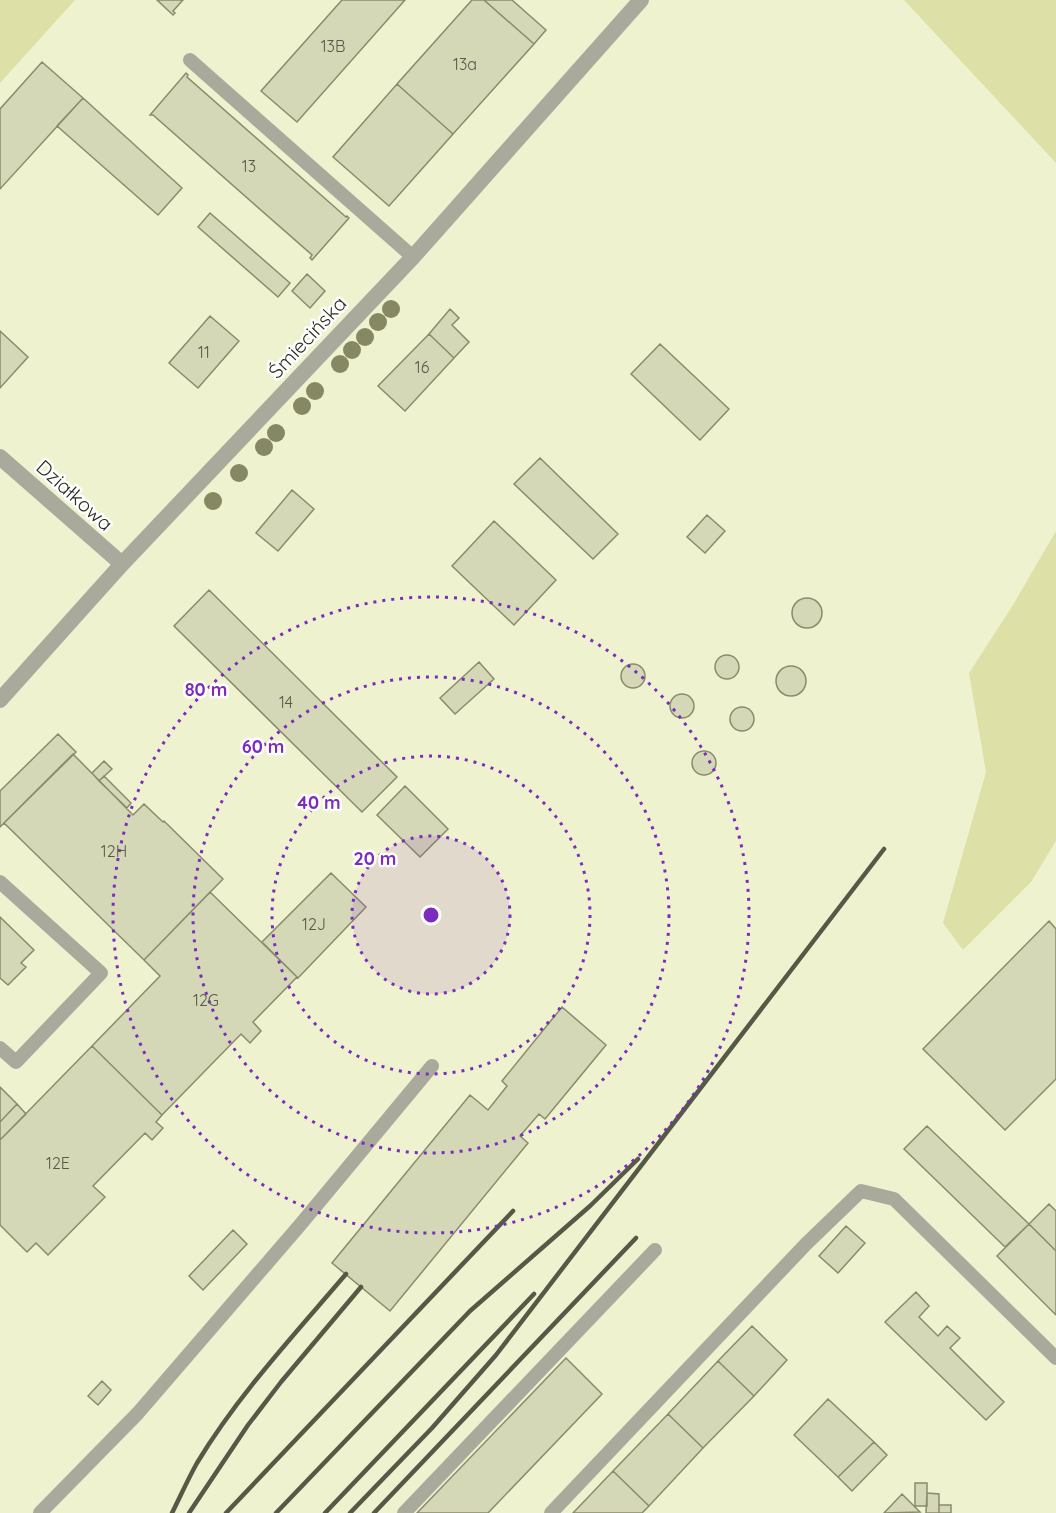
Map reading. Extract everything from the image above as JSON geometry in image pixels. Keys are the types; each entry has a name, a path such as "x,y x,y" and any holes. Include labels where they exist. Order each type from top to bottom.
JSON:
{"street":[{"name":"Śmiecińska","path":"0,700 122,564 412,257 641,0"},
{"name":"Działkowa","path":"0,457 122,564"}],"lane":[{"path":"190,60 412,257"},
{"path":"0,882 101,974 16,1062 0,1048"},
{"path":"40,1513 138,1413 300,1226 432,1066"},
{"path":"551,1513 806,1244 861,1191 894,1199 1056,1358"},
{"path":"404,1513 655,1250"}],"green space":[{"path":"0,0 75,0 0,83"},
{"path":"904,0 1056,0 1056,163"},
{"path":"1056,531 1056,841 1031,882 963,950 943,923 986,772 969,673 1013,605"}],"building":[{"path":"157,0 183,0 173,11 175,13 173,15"},
{"path":"342,0 405,0 297,122 261,91"},
{"path":"472,0 484,0 534,44 453,134 397,84"},
{"path":"484,0 512,0 546,30 534,44"},
{"path":"42,62 83,98 0,189 0,109"},
{"path":"186,73 187,77 349,218 312,260 310,258 312,255 153,115 150,115"},
{"path":"397,84 453,134 389,206 333,157"},
{"path":"83,98 182,188 158,215 57,126"},
{"path":"210,213 290,283 278,297 198,227"},
{"path":"307,274 325,291 310,308 292,291"},
{"path":"450,309 459,318 452,325 469,342 454,358 429,334"},
{"path":"210,316 239,341 198,388 169,363"},
{"path":"0,331 28,357 0,388"},
{"path":"429,334 454,358 405,411 378,386"},
{"path":"660,344 729,409 700,440 631,374"},
{"path":"540,458 618,534 593,559 514,484"},
{"path":"292,490 314,509 278,551 256,533"},
{"path":"707,515 725,531 705,553 687,537"},
{"path":"494,521 556,580 514,625 452,566"},
{"path":"209,590 397,777 362,812 174,626"},
{"path":"807,598 818,602 822,613 818,624 807,628 796,624 792,613 796,602"},
{"path":"727,655 736,658 739,667 736,676 727,679 718,676 715,667 718,658"},
{"path":"479,662 494,679 455,714 440,698"},
{"path":"633,664 642,667 645,676 642,685 633,688 624,685 621,676 624,667"},
{"path":"791,666 802,670 806,681 802,692 791,696 780,692 776,681 780,670"},
{"path":"682,694 691,697 694,706 691,715 682,718 673,715 670,706 673,697"},
{"path":"737,707 747,707 754,714 754,724 747,731 737,731 730,724 730,714"},
{"path":"58,734 76,752 0,827 0,791"},
{"path":"704,751 713,754 716,763 713,772 704,775 695,772 692,763 695,754"},
{"path":"73,754 133,815 144,804 223,879 144,960 4,823"},
{"path":"104,761 112,769 99,781 92,773"},
{"path":"104,776 131,803 127,808 99,781"},
{"path":"405,786 448,829 420,857 377,815"},
{"path":"331,873 366,907 298,978 262,942"},
{"path":"210,892 297,977 253,1022 261,1031 250,1043 241,1034 162,1115 92,1046 160,976 144,960"},
{"path":"0,917 34,950 21,963 26,967 8,985 0,978"},
{"path":"1049,921 1056,929 1056,1079 1005,1130 923,1049"},
{"path":"562,1007 606,1045 545,1119 539,1114 520,1136 528,1143 390,1311 332,1263 470,1095 488,1110 507,1086 502,1081"},
{"path":"92,1046 162,1115 156,1122 163,1128 152,1140 145,1133 93,1186 105,1197 48,1255 36,1243 27,1252 0,1225 0,1140"},
{"path":"0,1087 17,1104 0,1122"},
{"path":"17,1104 26,1114 0,1140 0,1122"},
{"path":"927,1126 1029,1224 1005,1247 904,1149"},
{"path":"1049,1204 1056,1211 1056,1251 1029,1224"},
{"path":"1029,1224 1056,1251 1056,1315 997,1256"},
{"path":"846,1226 865,1243 838,1273 819,1256"},
{"path":"233,1230 247,1244 203,1290 189,1276"},
{"path":"916,1292 929,1306 919,1317 938,1336 947,1326 960,1338 950,1348 1004,1402 986,1420 885,1322"},
{"path":"752,1326 787,1360 754,1396 718,1361"},
{"path":"566,1358 602,1394 488,1513 417,1513"},
{"path":"718,1361 754,1396 703,1448 668,1414"},
{"path":"102,1381 111,1390 98,1405 88,1396"},
{"path":"828,1399 874,1442 838,1477 794,1435"},
{"path":"668,1414 703,1448 649,1506 613,1471"},
{"path":"874,1442 887,1455 852,1491 838,1477"},
{"path":"613,1471 649,1506 642,1513 573,1513"},
{"path":"915,1483 927,1483 927,1506 915,1506"},
{"path":"927,1493 939,1494 939,1513 926,1513"},
{"path":"902,1494 920,1512 884,1513"},
{"path":"939,1505 951,1505 951,1513 939,1513"}],"railway":[{"path":"350,1513 432,1428 496,1355 884,849"},
{"path":"276,1513 470,1311 590,1206 638,1159"},
{"path":"226,1513 513,1211"},
{"path":"374,1513 636,1238"},
{"path":"172,1513 197,1463 230,1413 346,1274"},
{"path":"189,1513 248,1425 361,1287"},
{"path":"325,1513 534,1294"}]}
